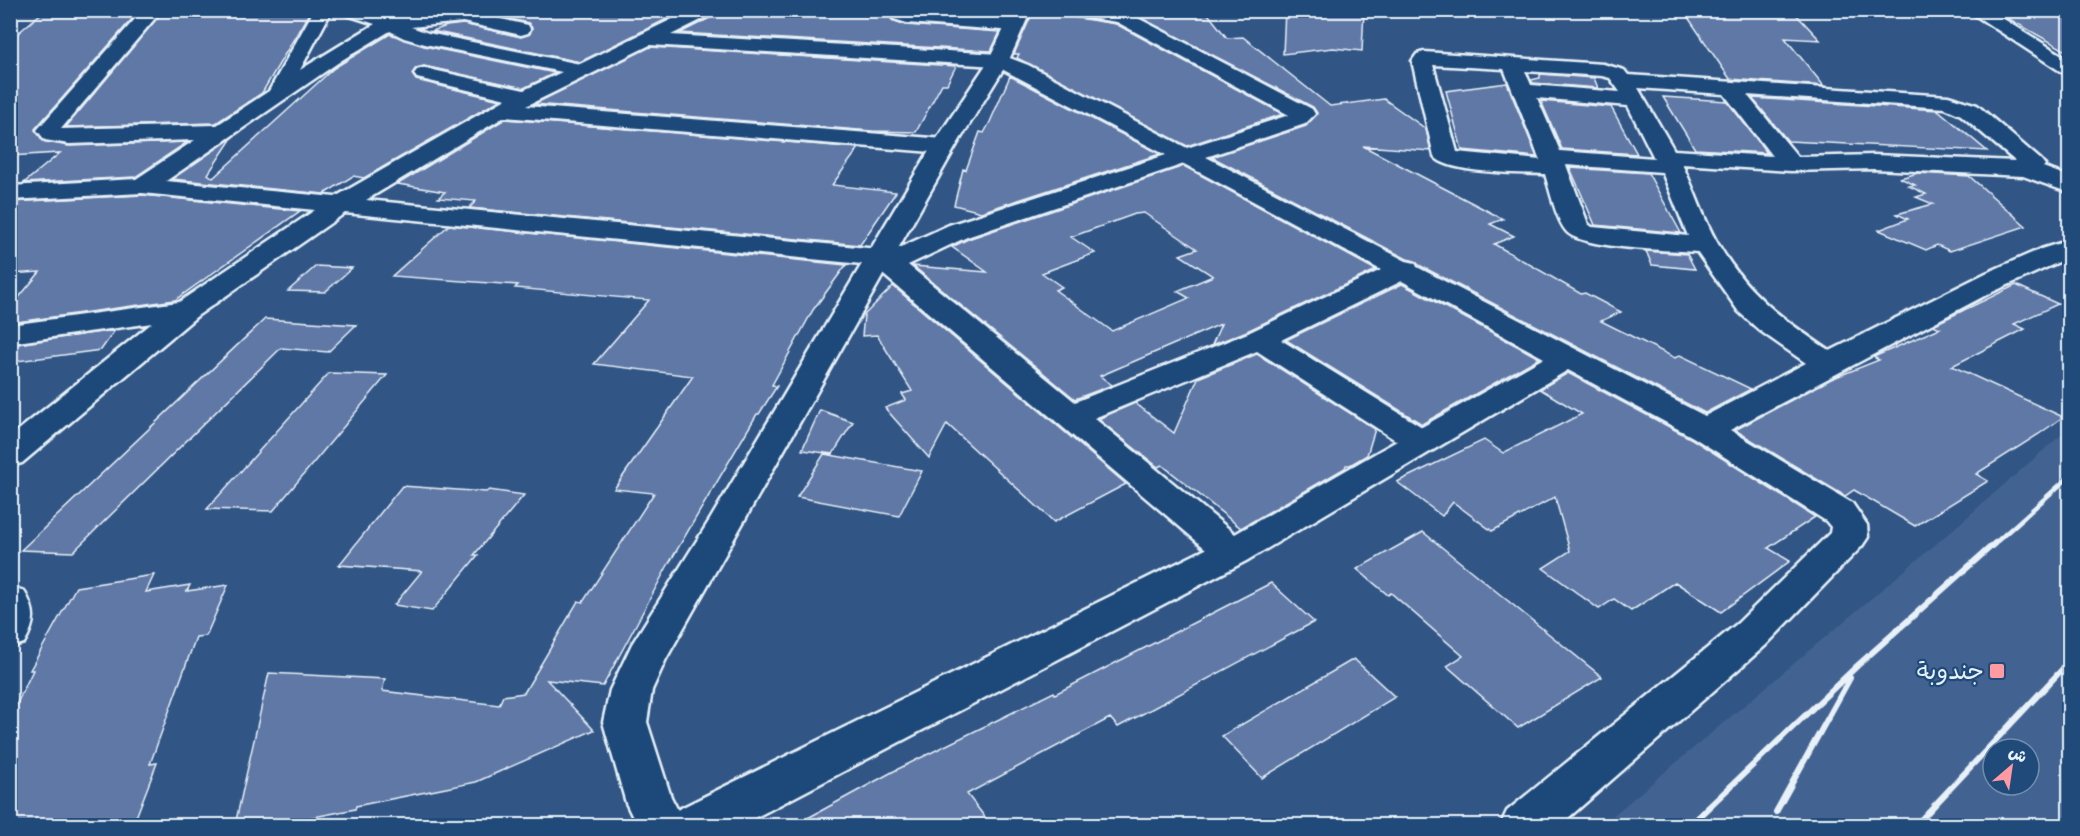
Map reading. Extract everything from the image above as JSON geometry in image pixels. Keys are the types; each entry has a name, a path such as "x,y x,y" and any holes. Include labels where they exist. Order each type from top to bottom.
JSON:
{"street":[{"path":"153,10 48,129 53,135 69,137 223,132"},
{"path":"276,95 323,10"},
{"path":"350,10 390,23 411,34 425,38 580,70"},
{"path":"662,825 650,803 638,771 625,722 631,690 647,655 884,260 944,146 999,60 1018,18 907,17 900,15 901,10"},
{"path":"10,193 142,186 884,260 958,231 1297,119 1304,114 1123,18 1072,10"},
{"path":"1976,10 2070,69"},
{"path":"658,12 699,14"},
{"path":"142,186 276,95 390,23 471,13 521,29"},
{"path":"10,455 187,310 340,205 500,110 699,14"},
{"path":"645,39 999,60 1021,69 1405,269 1705,430 1839,512 1850,525 1849,537 1752,634 1524,825"},
{"path":"1828,364 1769,324 1749,306 1705,245 1668,161 1630,90 1612,72 1431,57 1422,61 1446,156 1461,161 1552,163 1668,161 1791,164 1863,162 2027,169 2070,186"},
{"path":"1512,64 1576,227 1582,233 1705,245"},
{"path":"424,74 527,97"},
{"path":"1731,89 1791,164"},
{"path":"1524,91 1731,89 1933,101 1961,105 2030,160 2033,165 2027,169"},
{"path":"500,110 944,146"},
{"path":"1705,430 1984,284 2044,257 2070,249"},
{"path":"884,260 1233,552"},
{"path":"1070,416 1259,339 1405,269"},
{"path":"10,334 187,310"},
{"path":"1259,339 1422,442"},
{"path":"692,825 1233,552 1568,357"},
{"path":"10,601 15,607 14,622 10,632"}],"shaded area":[{"path":"2069,428 2069,825 1602,825 1942,539"}],"building":[{"path":"45,10 140,10 35,129 43,141 69,146 187,142 135,177 24,183 60,153 10,156 10,40"},
{"path":"164,10 311,10 262,93 216,123 66,127"},
{"path":"492,10 526,13 547,10 685,10 580,62 432,31 463,24 521,37 530,34 532,28 528,23 487,14"},
{"path":"718,10 890,10 889,16 892,20 906,25 1000,32 991,51 680,33 714,16"},
{"path":"964,10 1010,10 1008,16 962,13"},
{"path":"1125,10 1205,10 1227,38 1243,37 1330,106 1384,99 1426,129 1431,151 1363,146 1503,219 1490,224 1514,236 1494,244 1581,294 1585,293 1621,312 1601,321 1675,358 1680,355 1751,389 1705,413 1212,157 1306,126 1317,113 1313,107"},
{"path":"1285,10 1364,10 1362,51 1333,48 1283,54"},
{"path":"1683,10 1792,10 1820,40 1785,38 1824,86 1730,79"},
{"path":"2070,10 2070,53 1995,11"},
{"path":"1033,12 1065,14 1116,24 1283,114 1187,146 1017,58 1019,54 1014,54"},
{"path":"390,34 424,46 555,73 524,88 424,66 416,68 412,74 416,80 500,100 364,178 353,176 324,194 172,179 232,138 208,174 213,178 334,68"},
{"path":"650,47 956,66 947,84 942,84 916,132 872,131 534,104"},
{"path":"1540,74 1594,78 1598,88 1533,83 1531,80 1540,78"},
{"path":"1010,76 1160,154 981,212 954,205 963,169 966,170 980,132 984,133 990,122"},
{"path":"1507,83 1537,157 1462,150 1446,91"},
{"path":"1663,97 1727,101 1767,153 1695,149"},
{"path":"1752,98 1938,110 1987,151 1788,141"},
{"path":"1541,101 1611,107 1637,154 1562,149"},
{"path":"505,119 859,148 832,185 896,192 860,245 469,208 476,201 438,198 445,192 398,184"},
{"path":"1184,166 1376,270 1247,331 1212,345 1221,324 1100,376 1112,385 1075,399 913,266 987,272 952,247 968,239","holes":["1144,213 1197,249 1180,255 1213,276 1177,291 1189,298 1112,331 1055,290 1062,287 1042,273 1095,253 1071,237 1135,214"]},
{"path":"1570,168 1648,173 1681,233 1595,225"},
{"path":"1918,173 1969,176 2026,226 1950,251 1937,245 1926,250 1879,230 1908,219 1897,214 1933,204 1916,197 1926,194 1909,186 1915,185 1900,178"},
{"path":"142,195 300,211 175,300 10,323 10,308 40,272 10,274 10,202"},
{"path":"449,225 846,265 813,310 772,385 777,386 757,414 668,565 603,686 547,680 594,730 476,782 273,825 235,825 269,673 385,679 382,691 499,705 503,696 524,693 578,601 583,602 654,493 614,489 693,376 594,364 649,300 515,288 518,285 392,276"},
{"path":"1646,251 1687,254 1695,269 1652,265"},
{"path":"316,266 352,268 325,292 288,291"},
{"path":"1402,284 1539,358 1422,424 1286,340"},
{"path":"2016,285 2058,304 2014,324 2025,329 1952,366 2063,417 1976,474 1988,481 1915,526 1854,490 1845,496 1735,430 1831,379 1879,360 1873,357 1940,328 1933,325"},
{"path":"893,286 1126,484 1054,522 947,424 929,458 885,408 906,400 902,394 912,391 877,335 862,336 864,315"},
{"path":"265,319 356,325 328,352 281,348 73,552 21,550"},
{"path":"115,330 101,350 10,362 10,345"},
{"path":"1257,354 1375,429 1367,455 1346,465 1345,468 1241,528 1162,465 1158,467 1098,419 1135,403 1174,433 1198,378"},
{"path":"329,373 387,375 273,511 207,509"},
{"path":"1568,373 1692,439 1815,517 1768,548 1790,561 1721,612 1675,582 1631,611 1614,599 1599,609 1543,568 1570,551 1555,497 1492,531 1453,502 1442,516 1397,482 1484,440 1503,453 1582,414 1540,389"},
{"path":"820,410 853,422 833,454 802,450"},
{"path":"824,454 922,471 899,516 797,497"},
{"path":"402,486 486,492 489,490 524,495 474,555 478,555 432,611 394,605 422,571 339,565"},
{"path":"1423,532 1602,677 1518,728 1447,666 1463,656 1391,593 1388,595 1357,569"},
{"path":"154,575 146,592 190,585 187,591 228,585 206,636 196,637 150,764 157,763 133,825 10,825 10,718 33,670 30,670 76,587"},
{"path":"1271,583 1314,622 1118,727 1110,718 967,794 991,825 795,825 894,771 1054,692 1055,694"},
{"path":"1354,659 1395,697 1262,778 1222,736"}],"railway":[{"path":"1994,544 2070,476"},
{"path":"1689,826 1857,666 1995,543"},
{"path":"1915,826 2070,661"},
{"path":"1776,812 1850,678"}],"place":[{"name":"جندوبة","path":"1997,671"}]}
